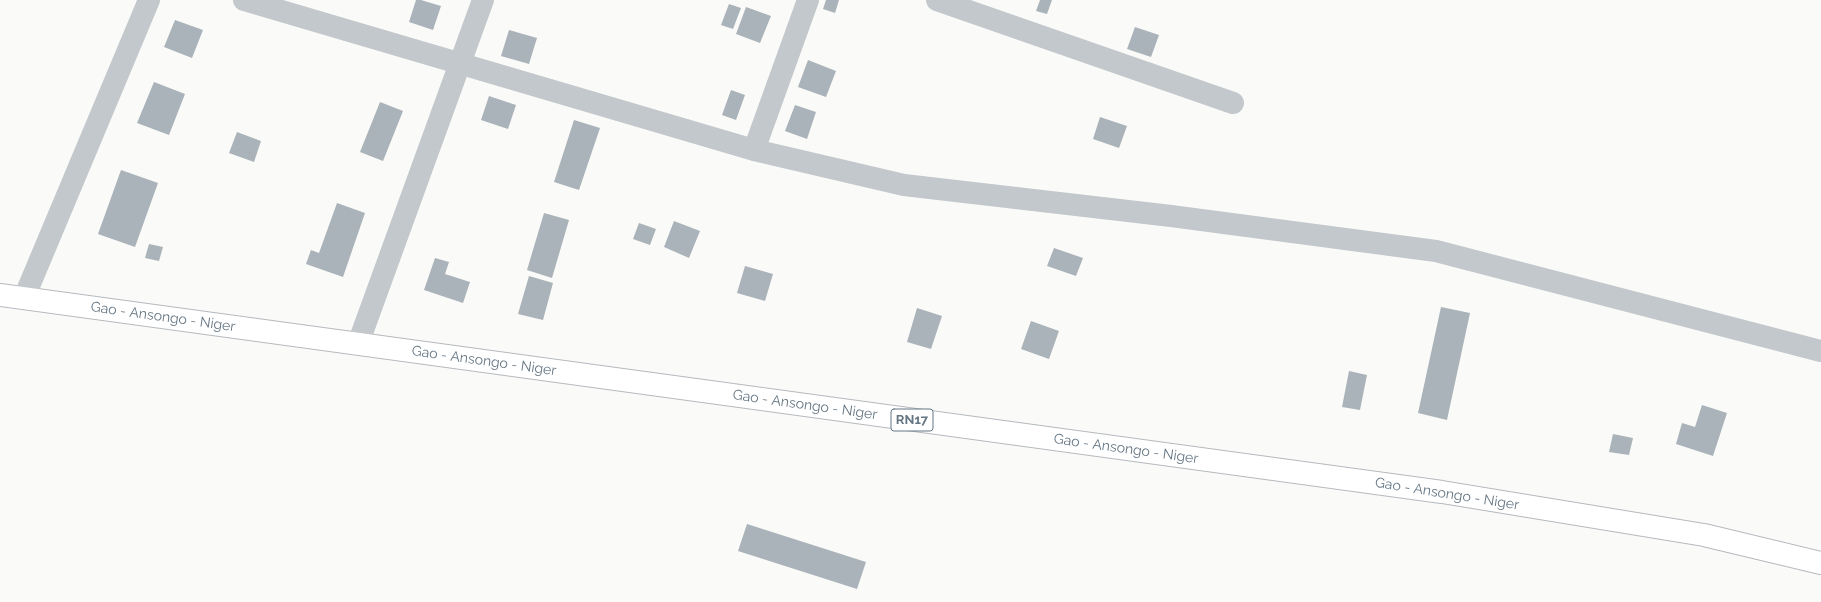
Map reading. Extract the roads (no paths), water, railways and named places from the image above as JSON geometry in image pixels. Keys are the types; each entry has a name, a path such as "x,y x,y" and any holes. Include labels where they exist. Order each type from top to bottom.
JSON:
{"main road":[{"name":"Gao - Ansongo - Niger","path":"0,295 1442,492 1704,535 1821,563"}],"street":[{"path":"24,298 149,0"},
{"path":"244,0 460,62 754,150 904,185 1163,215 1436,251 1821,352"},
{"path":"358,344 483,0"},
{"path":"754,150 808,0"},
{"path":"937,0 1233,103"}]}
